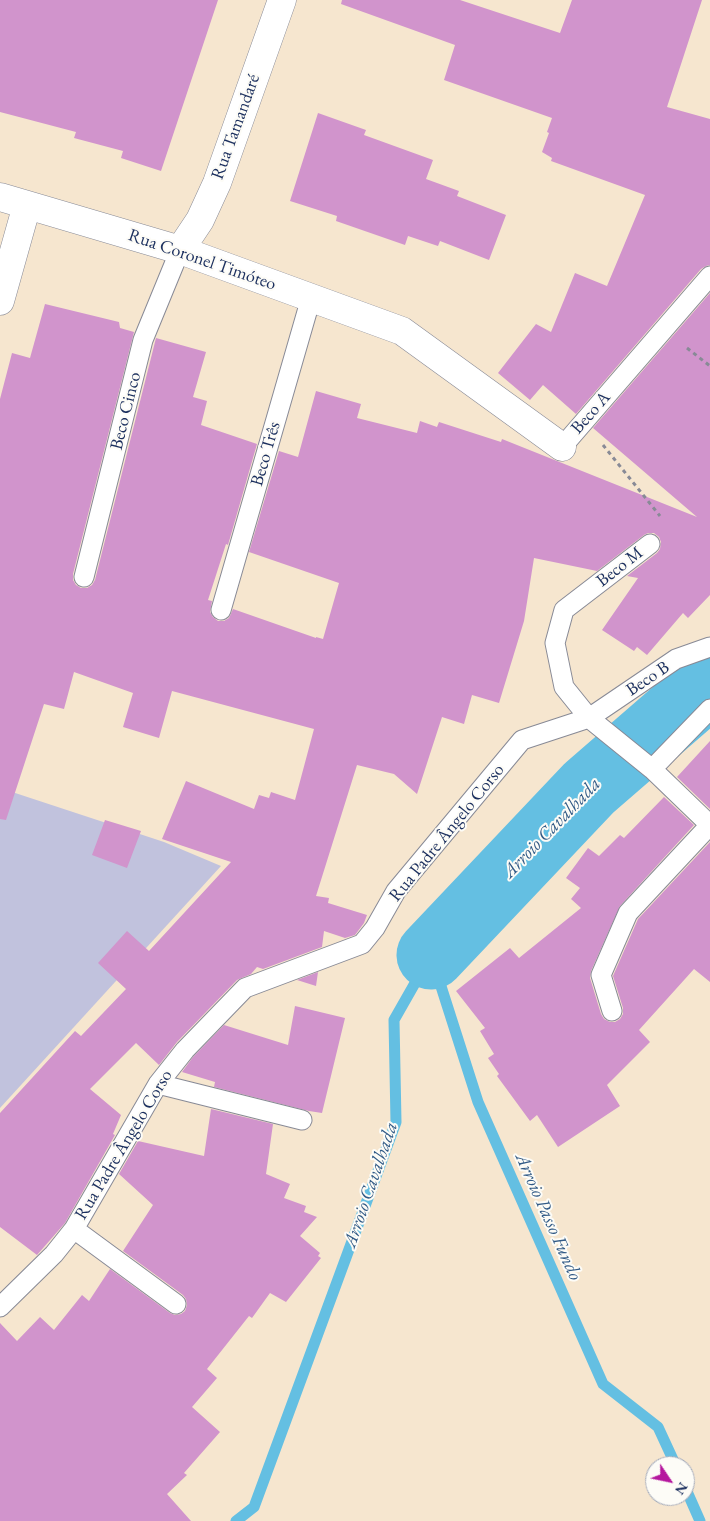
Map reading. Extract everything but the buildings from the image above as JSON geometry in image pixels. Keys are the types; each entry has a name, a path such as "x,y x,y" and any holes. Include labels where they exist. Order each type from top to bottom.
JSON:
{"street":[{"name":"Rua Tamandaré","path":"180,250 200,220 216,183 282,0"},
{"name":"Rua Coronel Timóteo","path":"0,197 180,250 402,331"},
{"path":"0,301 27,205"},
{"name":"Beco A","path":"402,331 562,447"}],"lane":[{"name":"Beco Cinco","path":"84,577 143,340 180,250"},
{"name":"Beco A","path":"562,447 710,276"},
{"name":"Beco Três","path":"220,610 311,298"},
{"name":"Beco M","path":"650,544 564,610 555,643 564,687 593,721 650,767 710,825"},
{"name":"Beco B","path":"593,721 676,659 710,647"},
{"path":"650,767 710,709"},
{"name":"Rua Padre Ângelo Corso","path":"0,1307 54,1254 74,1230 158,1084 184,1050 244,988 362,944 375,928 396,891 522,740 593,721"},
{"path":"612,1011 601,975 628,913 710,825"},
{"path":"158,1084 302,1120"},
{"path":"74,1230 176,1304"}],"path":[{"name":"Beco M","path":"584,422 660,516 650,544"}],"shaded area":[{"path":"0,788 164,842 221,866 0,1108"}],"waterway":[{"name":"Arroio Cavalhada","path":"431,955 589,788 710,683"},
{"name":"Arroio Passo Fundo","path":"431,955 478,1102 603,1384 658,1427 671,1456"},
{"name":"Arroio Cavalhada","path":"236,1521 254,1507 396,1122 394,1020 431,955"},
{"name":"Arroio Passo Fundo","path":"693,1506 700,1521"}]}
